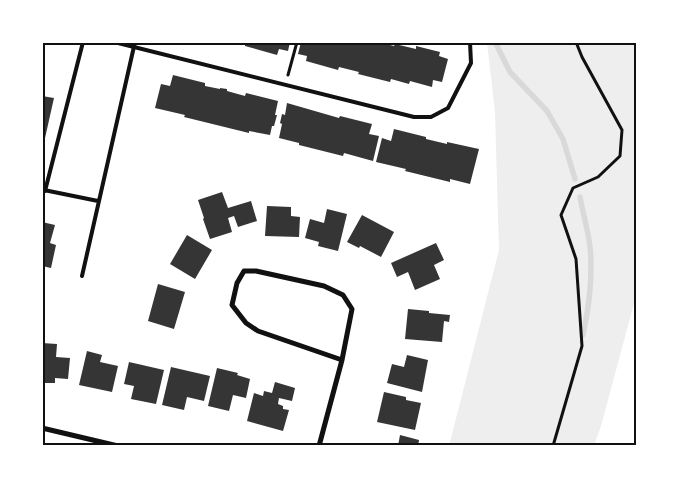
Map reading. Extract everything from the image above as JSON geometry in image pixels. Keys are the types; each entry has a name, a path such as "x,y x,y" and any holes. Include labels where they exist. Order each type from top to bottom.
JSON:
{"street":[{"path":"319,446 342,360 352,309 343,295 324,286 256,271 244,271 236,283 232,305 246,323 258,331 342,360"},
{"path":"42,428 118,446"}],"lane":[{"path":"83,42 44,190 98,201"},
{"path":"114,42 134,45 414,117 432,117 448,108 471,63 470,42"},
{"path":"82,276 134,45"}],"path":[{"path":"286,85 296,42"},
{"path":"553,446 582,346 576,259 562,215 573,188 598,177 620,156 622,130 582,57 576,42"}],"shaded area":[{"path":"487,43 636,43 636,296 601,426 594,445 449,446 499,250 495,112"}],"building":[{"path":"240,42 290,42 288,51 279,49 277,55 245,46 245,44"},
{"path":"301,42 379,42 416,49 416,46 440,52 439,56 448,59 442,82 433,80 432,87 410,81 409,84 391,79 390,82 339,67 338,70 306,61 307,56 298,54"},
{"path":"173,75 205,83 205,86 227,89 227,91 245,96 246,93 278,101 275,115 277,115 270,135 249,131 249,133 155,108 161,84 170,86"},
{"path":"42,96 54,98 43,147 42,147"},
{"path":"287,103 339,118 340,116 372,124 369,134 379,136 373,161 344,153 343,156 279,138 282,114 285,115"},
{"path":"394,129 447,144 447,142 479,149 470,184 450,179 450,182 376,162 382,138 391,141"},
{"path":"222,192 228,208 251,201 257,221 238,227 234,216 228,218 232,232 210,239 198,200"},
{"path":"267,206 291,207 291,216 300,217 299,237 265,236"},
{"path":"327,209 347,214 338,251 318,246 319,242 305,238 310,219 324,223"},
{"path":"362,215 394,232 381,257 360,246 359,248 347,242"},
{"path":"42,222 55,225 50,243 56,245 51,268 42,266"},
{"path":"187,235 212,250 195,279 170,264"},
{"path":"436,243 444,260 434,265 440,279 415,290 408,272 397,277 391,263"},
{"path":"158,284 185,292 174,329 148,321"},
{"path":"408,309 450,315 449,322 444,321 442,342 405,339"},
{"path":"42,343 57,344 56,357 70,358 68,379 55,378 55,383 42,383"},
{"path":"87,351 102,355 100,362 118,366 112,392 79,385"},
{"path":"407,355 428,360 422,392 387,383 392,364 404,367"},
{"path":"129,362 164,370 156,404 131,399 134,386 124,384"},
{"path":"171,367 210,376 204,401 187,397 184,410 162,405"},
{"path":"217,368 238,373 237,375 250,379 246,398 233,395 229,411 208,406"},
{"path":"275,382 295,388 292,401 279,398 278,404 283,406 283,409 289,410 283,431 247,421 254,393 263,396 264,391 272,393"},
{"path":"384,392 421,403 415,430 377,422"},
{"path":"400,435 419,440 418,446 398,446"}],"waterway":[{"path":"495,42 510,72 547,111 563,139 575,179"},
{"path":"580,197 591,258 590,291 583,335"}]}
